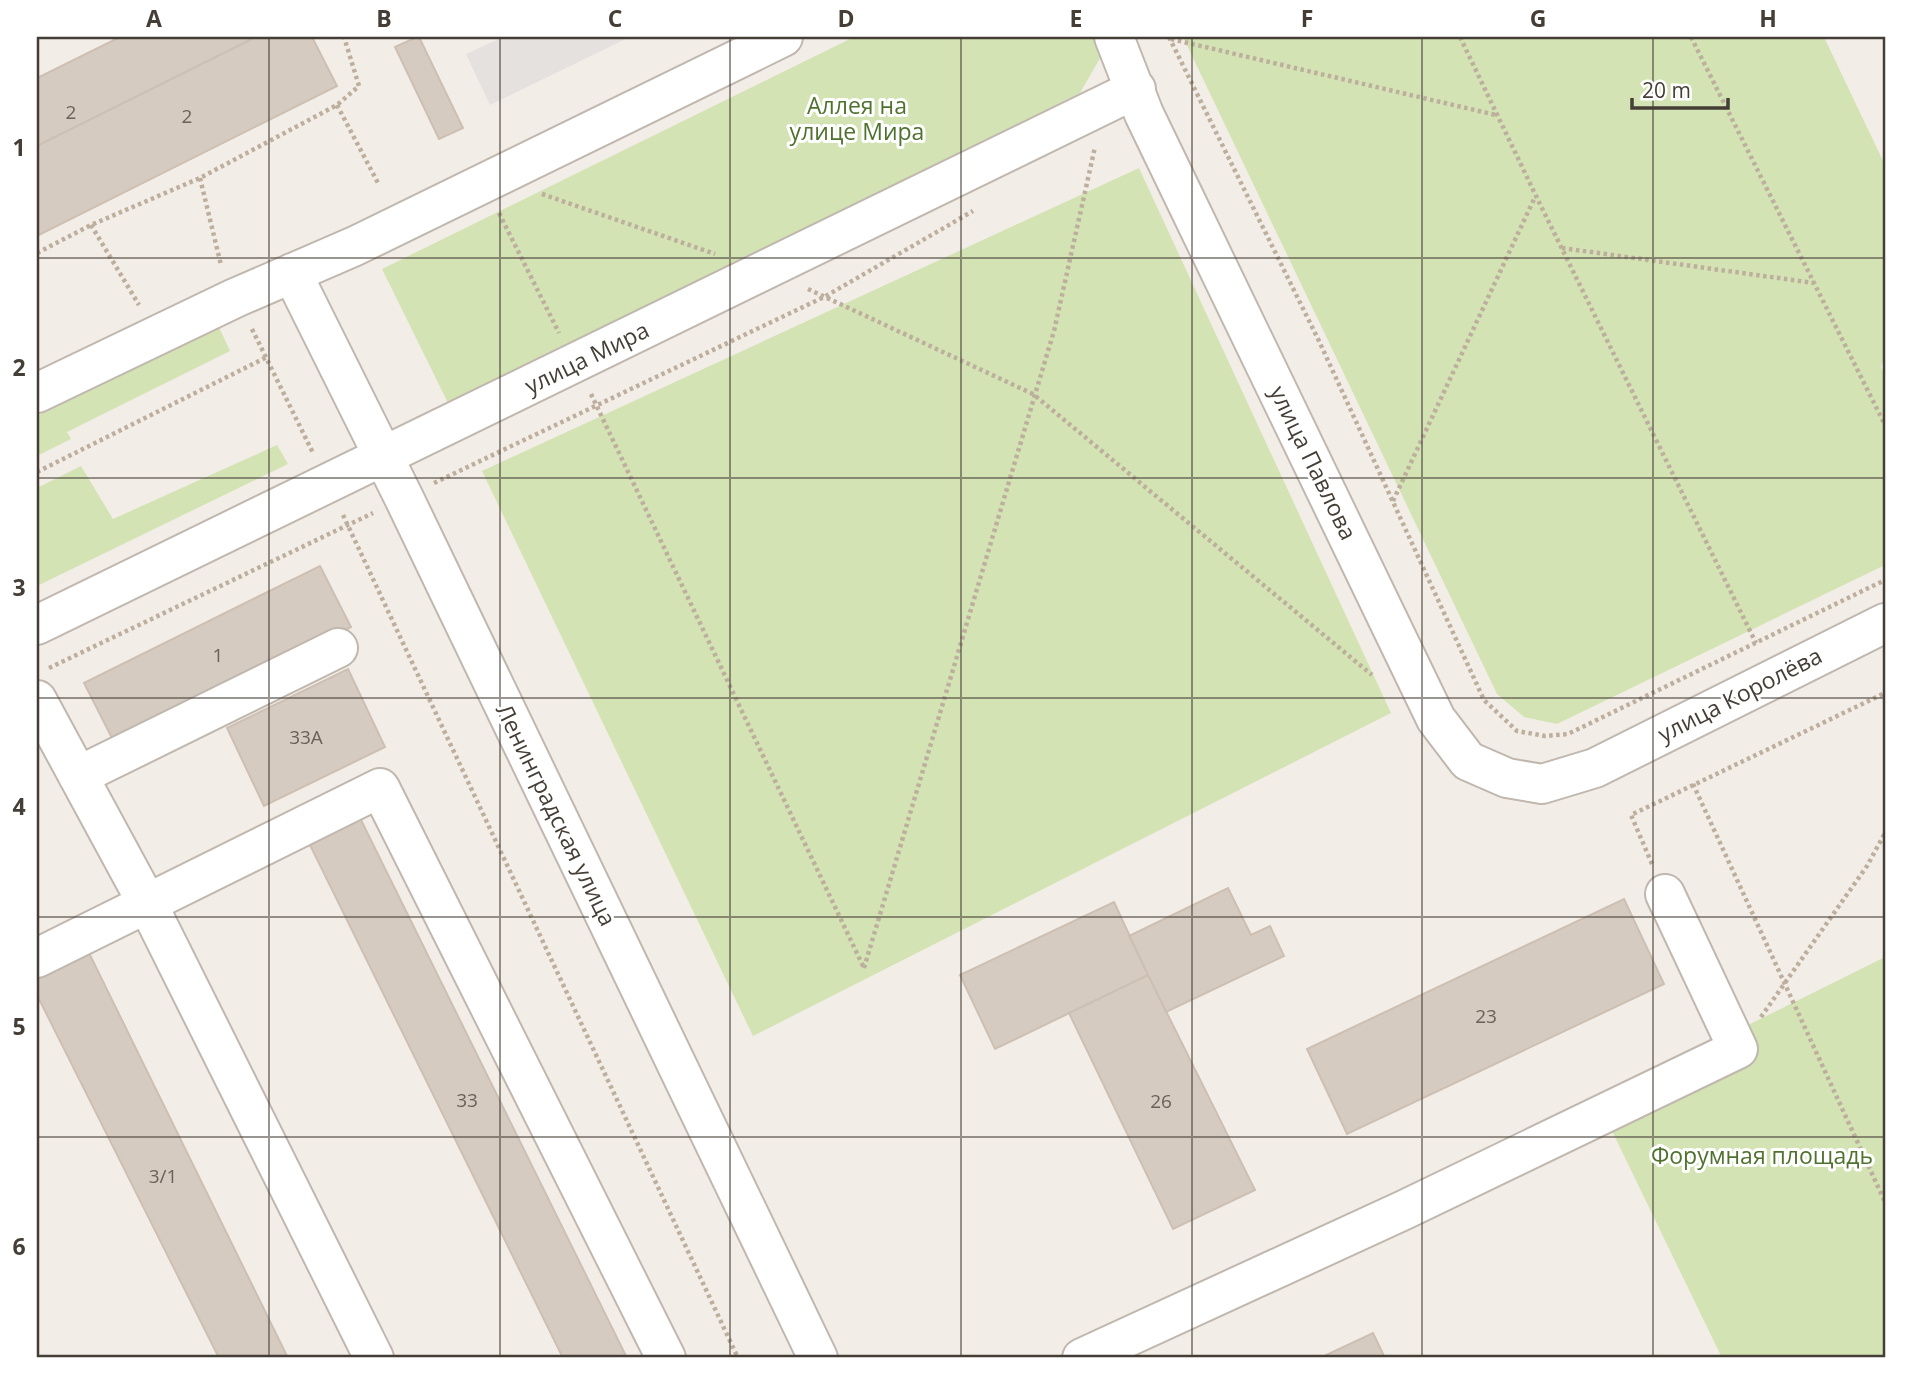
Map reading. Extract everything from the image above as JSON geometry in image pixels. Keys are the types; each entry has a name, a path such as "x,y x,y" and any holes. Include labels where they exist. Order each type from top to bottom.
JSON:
{"street":[{"path":"37,393 235,298 355,246 783,37"},
{"name":"улица Павлова","path":"1114,37 1144,114 1436,719 1468,761 1507,778 1542,783 1595,768"},
{"name":"улица Мира","path":"37,625 1136,89"},
{"name":"Ленинградская улица","path":"292,273 404,498 818,1358"},
{"name":"улица Королёва","path":"1595,768 1885,622"},
{"path":"78,776 338,648"},
{"path":"37,700 147,903 374,1358"},
{"path":"37,958 380,788 666,1358"},
{"path":"1082,1358 1404,1210 1738,1049 1665,894"}],"path":[{"path":"37,253 91,225 200,178 337,105 359,86 344,37"},
{"path":"1460,37 1756,643"},
{"path":"1691,37 1885,425"},
{"path":"1170,38 1496,115"},
{"path":"1170,38 1319,341 1484,700 1517,731 1545,736 1568,734 1885,580"},
{"path":"337,105 378,183"},
{"path":"497,209 597,405 864,968 1033,394 1054,331 1096,140 1084,147"},
{"path":"200,178 222,270 348,525 738,1358"},
{"path":"542,194 826,296 1033,394 1372,676"},
{"path":"1393,501 1536,196"},
{"path":"37,674 826,296 979,208"},
{"path":"91,225 142,310"},
{"path":"1561,248 1814,283"},
{"path":"37,472 267,357"},
{"path":"1665,894 1632,815 1885,693"},
{"path":"1693,784 1884,1198"},
{"path":"1738,1049 1786,985 1867,866 1885,832"}],"green space":[{"name":"Аллея на улице Мира","path":"854,37 1100,37 1106,48 1080,93 448,403 382,269"},
{"path":"1183,37 1824,37 1885,165 1885,356 1881,367 1885,376 1885,565 1557,724 1524,717 1497,694"},
{"path":"1139,168 1391,713 753,1036 482,471"},
{"path":"218,325 230,351 67,432 71,439 37,456 37,416"},
{"path":"277,445 288,464 37,586 37,488 81,466 113,519"},
{"name":"Форумная площадь","path":"1885,957 1885,1358 1722,1358 1597,1100"}],"shaded area":[{"path":"503,37 630,37 490,105 466,54"}],"building":[{"path":"120,37 256,37 37,146 37,78"},
{"path":"256,37 312,37 337,86 37,236 37,146"},
{"path":"417,37 463,128 439,139 395,47"},
{"path":"320,566 351,627 115,744 84,683"},
{"path":"348,669 385,747 264,806 227,728"},
{"path":"359,816 627,1358 563,1358 308,841"},
{"path":"1228,888 1251,935 1270,926 1284,956 1166,1012 1129,936"},
{"path":"1624,899 1664,984 1347,1134 1307,1049"},
{"path":"1114,902 1148,975 995,1049 960,975"},
{"path":"88,951 288,1358 219,1358 37,995 37,977"},
{"path":"1148,975 1255,1190 1173,1229 1069,1013"},
{"path":"1373,1333 1385,1358 1320,1358"}]}
